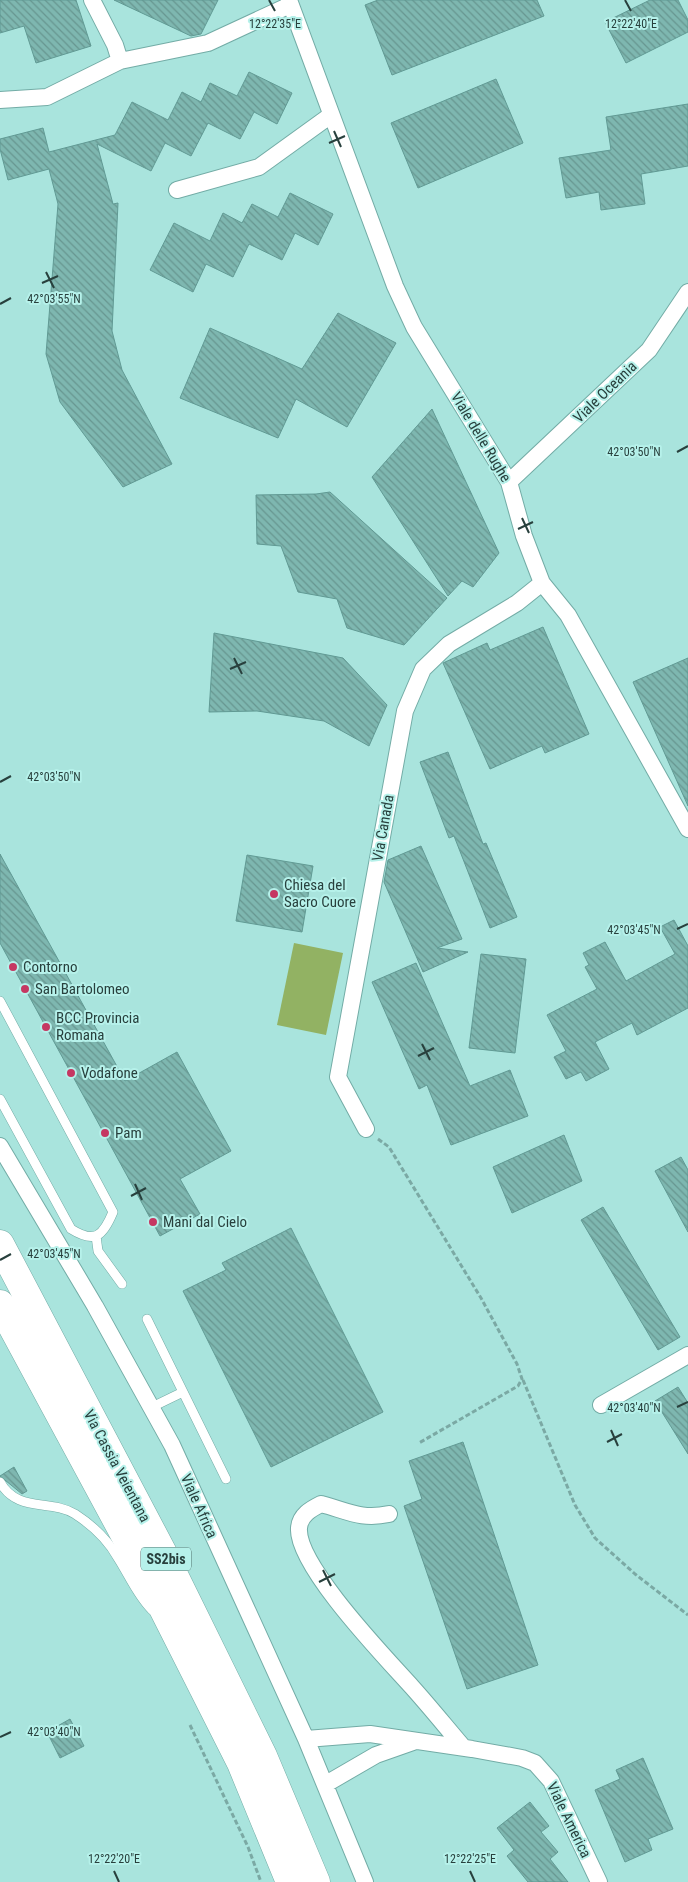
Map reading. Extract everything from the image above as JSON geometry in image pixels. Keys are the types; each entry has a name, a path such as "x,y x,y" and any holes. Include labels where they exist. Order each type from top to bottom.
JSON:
{"highway":[{"name":"Via Cassia Veientana","path":"0,1244 178,1583 263,1756 316,1882"},
{"name":"Via Cassia Veientana","path":"0,1304 174,1631 241,1763 290,1882"}],"street":[{"path":"92,0 115,44 120,61"},
{"name":"Viale delle Rughe","path":"0,100 47,97 120,61 208,43 290,2 395,286 414,327 509,482 524,536 542,583 568,615 688,829"},
{"path":"177,190 259,167 331,115"},
{"name":"Viale Oceania","path":"509,482 649,350 688,292"},
{"name":"Via Canada","path":"366,1129 338,1077 404,711 423,669 448,644 517,603 542,583"},
{"name":"Viale Africa","path":"0,1146 95,1306 172,1445 326,1784 366,1882"},
{"path":"601,1404 688,1355"},
{"path":"389,1514 374,1517 355,1516 321,1504 302,1518 299,1529 305,1551 326,1586 362,1632 464,1748"},
{"name":"Viale America","path":"306,1739 370,1734 522,1758 535,1763 544,1771 599,1882"},
{"name":"Viale America","path":"326,1784 376,1755 415,1742"}],"lane":[{"path":"0,1001 4,1017 113,1212 106,1229 96,1236 84,1237 71,1228 0,1099"},
{"path":"96,1236 98,1251 122,1284"},
{"path":"147,1320 226,1479"},
{"path":"152,1407 183,1392"},
{"path":"0,1482 4,1491 28,1504 62,1507 75,1514 104,1537 118,1557 143,1601 174,1631"}],"path":[{"path":"366,1129 389,1147 481,1298 517,1364 575,1505 595,1538 635,1574 688,1615"},
{"path":"419,1442 518,1386 522,1379"},
{"path":"190,1725 248,1847 261,1882"}],"green space":[{"path":"294,943 343,953 326,1035 277,1025"}],"building":[{"path":"0,0 76,0 91,46 36,63 24,26 0,33"},
{"path":"114,0 218,0 201,34 191,36"},
{"path":"378,0 537,0 544,16 392,75 365,5"},
{"path":"650,0 678,0 688,20 688,32 626,63 605,22"},
{"path":"249,72 292,93 277,124 254,112 240,139 208,123 191,156 165,143 151,171 97,144 113,204 118,203 112,331 122,370 172,464 123,487 60,402 46,354 58,204 49,169 8,180 0,149 0,139 43,128 49,152 115,135 132,102 168,120 182,92 201,102 210,83 237,96"},
{"path":"496,79 523,143 418,188 391,123"},
{"path":"688,104 688,166 641,174 645,204 601,210 599,192 566,198 559,158 611,150 606,117"},
{"path":"290,193 333,214 318,245 295,233 282,260 249,244 233,277 206,264 193,292 150,270 174,223 210,241 223,213 242,223 252,204 278,217"},
{"path":"338,313 396,343 347,427 296,399 278,438 180,398 210,328 302,369"},
{"path":"432,409 499,553 473,587 462,581 448,596 372,477"},
{"path":"330,492 447,598 404,645 347,628 337,599 298,592 281,546 257,544 256,495"},
{"path":"543,627 589,734 545,753 542,746 490,769 443,663 487,643 490,650"},
{"path":"214,633 343,658 387,705 369,746 324,721 257,711 209,712"},
{"path":"688,658 688,806 633,682"},
{"path":"448,752 483,844 486,843 517,917 490,928 454,836 449,838 420,762"},
{"path":"421,846 462,939 437,948 468,952 423,972 384,882 388,860"},
{"path":"0,854 125,1081 177,1052 231,1151 180,1179 200,1214 160,1236 0,943"},
{"name":"Chiesa del Sacro Cuore","path":"247,855 313,866 302,932 236,921"},
{"path":"674,920 688,946 688,1008 637,1035 632,1023 595,1042 609,1069 586,1081 581,1072 566,1079 554,1057 566,1051 547,1015 597,989 585,967 589,965 583,953 605,942 626,981 675,954 660,927"},
{"path":"481,954 526,959 515,1053 469,1048"},
{"path":"416,963 470,1086 510,1070 528,1116 451,1145 427,1085 419,1089 372,982"},
{"path":"564,1135 582,1181 512,1213 493,1167"},
{"path":"681,1157 688,1170 688,1232 655,1171"},
{"path":"603,1207 680,1337 658,1350 581,1220"},
{"path":"291,1228 383,1412 271,1467 183,1291 226,1270 222,1263"},
{"path":"678,1387 688,1403 688,1454 655,1401"},
{"path":"463,1442 538,1665 467,1689 404,1506 422,1499 409,1461"},
{"path":"14,1467 27,1491 22,1494 0,1476"},
{"path":"70,1719 84,1746 60,1758 47,1732"},
{"path":"643,1758 673,1829 648,1839 652,1850 625,1862 595,1790 620,1779 616,1770"},
{"path":"530,1802 549,1826 541,1832 558,1852 550,1859 568,1882 528,1882 507,1856 514,1850 497,1828"}],"place":[{"name":"Chiesa del Sacro Cuore","path":"274,894"},
{"name":"Contorno","path":"13,967"},
{"name":"San Bartolomeo","path":"25,989"},
{"name":"BCC Provincia Romana","path":"46,1027"},
{"name":"Vodafone","path":"71,1073"},
{"name":"Pam","path":"105,1133"},
{"name":"Mani dal Cielo","path":"153,1222"}]}
